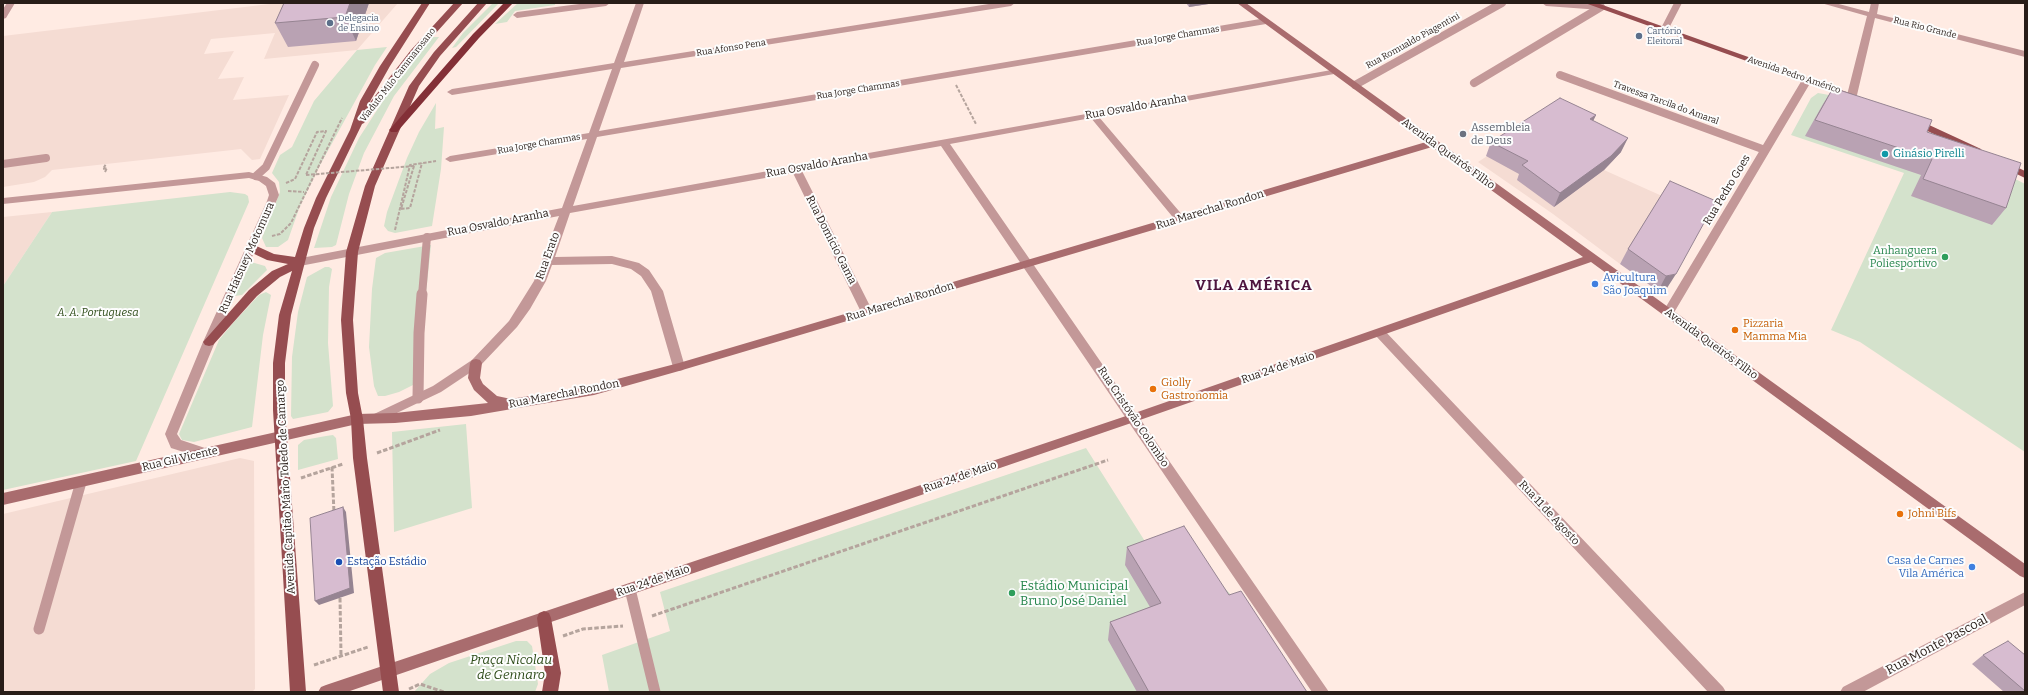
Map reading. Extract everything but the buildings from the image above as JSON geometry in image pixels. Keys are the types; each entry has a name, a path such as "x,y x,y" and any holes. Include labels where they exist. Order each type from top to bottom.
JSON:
{"highway":[{"path":"394,130 476,36 509,3"}],"main road":[{"name":"Avenida Capitão Mário Toledo de Camargo","path":"298,692 281,435 279,363 287,308 309,228 321,198 355,130 365,101 385,66 426,3"},
{"name":"Viaduto Milo Cammarosano","path":"355,130 414,52 459,3"},
{"name":"Viaduto Milo Cammarosano","path":"394,130 414,86 428,66 450,38 483,3"},
{"name":"Avenida Pedro Américo","path":"1589,3 1855,97"},
{"path":"1907,118 1984,154"},
{"path":"391,692 360,458 357,419 352,393 347,320 352,252 370,186 394,130"},
{"path":"1998,161 2025,175"},
{"path":"253,243 271,257 300,262"},
{"path":"209,342 253,293 276,274 300,262"},
{"path":"544,618 553,673 550,692"}],"street":[{"path":"3,16 11,3"},
{"path":"517,16 606,3"},
{"name":"Rua Erato","path":"376,418 418,398 459,375 476,363 490,350 522,312 540,281 548,261 564,211 640,3"},
{"name":"Rua Afonso Pena","path":"452,92 1011,3"},
{"name":"Avenida Queirós Filho","path":"1241,3 2025,572"},
{"name":"Avenida Pedro Américo","path":"1546,3 1601,7"},
{"path":"1664,30 1678,3"},
{"name":"Rua Rio Grande","path":"1825,3 2025,54"},
{"path":"1855,97 1875,3"},
{"name":"Rua Jorge Chammas","path":"450,159 1266,21"},
{"name":"Rua Osvaldo Aranha","path":"300,262 564,211 1334,71"},
{"name":"Rua Pedro Goes","path":"1668,313 1807,80"},
{"path":"1093,115 1180,219"},
{"name":"Rua Cristóvão Colombo","path":"944,142 1320,692"},
{"name":"Rua Marechal Rondon","path":"357,419 455,413 594,390 679,367 867,312 1434,144"},
{"name":"Rua Domício Gama","path":"796,169 867,312"},
{"path":"3,201 234,176 256,176"},
{"name":"Rua Hatsuey Motomura","path":"203,453 176,444 172,434 209,342 274,195 271,185 256,176"},
{"name":"Rua 24 de Maio","path":"326,692 1133,418 1592,258"},
{"path":"548,261 612,260 635,266 645,273 657,291 679,367"},
{"name":"Rua 11 de Agosto","path":"1380,333 1718,692"},
{"path":"476,363 474,378 478,387 493,400 512,404"},
{"name":"Rua Gil Vicente","path":"3,499 357,419"},
{"name":"Rua Monte Pascoal","path":"1848,692 2025,598"}],"lane":[{"name":"Rua Romualdo Piagentini","path":"1355,85 1502,3"},
{"path":"1474,83 1601,7"},
{"path":"256,176 266,167 315,65"},
{"name":"Travessa Tarcila do Amaral","path":"1560,75 1765,150"},
{"path":"3,164 46,158"},
{"path":"418,398 419,333 428,237"},
{"path":"39,629 81,482"},
{"path":"630,589 655,692"}],"path":[{"path":"951,74 981,135"},
{"path":"253,243 280,234 287,229 342,118 348,112 365,101"},
{"path":"295,178 317,132 326,131 306,175 414,166 401,209 410,208 422,163"},
{"path":"392,244 410,165 450,159"},
{"path":"105,172 108,168 103,169 106,164"},
{"path":"284,483 444,429"},
{"path":"548,641 583,629 617,628 1108,460"},
{"path":"332,467 334,516"},
{"path":"340,598 341,656"},
{"path":"296,671 385,641"},
{"path":"420,684 444,692"}],"shaded area":[{"path":"278,3 398,3 357,50 264,59 275,33 211,39 204,54 234,51 218,79 244,77 233,100 289,95 260,159 252,160 241,149 52,170 45,177 34,182 3,187 3,36"},
{"path":"1559,109 1621,152 1604,170 1662,196 1620,264 1553,214 1478,162"},
{"path":"52,212 3,286 3,217"},
{"path":"240,458 254,461 255,689 252,692 3,692 3,514"}],"green space":[{"path":"493,3 499,3 456,47 452,48 463,33"},
{"path":"518,3 555,3 555,5 515,11 507,22 495,24"},
{"path":"432,37 439,37 394,96 364,153 349,194 336,245 332,247 314,248 331,197 359,138 390,90"},
{"path":"387,47 375,65 319,167 300,206 288,240 278,247 266,247 262,238 280,192 279,182 272,173 280,155 292,147 314,101 357,50"},
{"name":"Anhanguera Poliesportivo","path":"1818,93 1829,95 2002,172 2025,184 2025,452 1860,342 1831,330 1904,173 1791,135 1811,98"},
{"path":"436,103 435,129 444,127 441,169 432,226 395,233 388,231 384,226 387,212 407,158 419,132"},
{"name":"A. A. Portuguesa","path":"230,192 245,194 248,196 249,202 136,461 3,490 3,286 52,212"},
{"path":"431,245 422,333 421,381 399,392 385,396 378,396 374,386 369,347 372,289 376,258 385,253"},
{"path":"251,262 265,266 267,270 242,295 235,296"},
{"path":"325,267 332,269 329,287 328,343 333,406 328,412 293,419 291,416 292,357 298,312 307,277"},
{"path":"266,292 271,295 263,335 252,427 194,442 182,440 179,434 219,340 259,295"},
{"path":"466,424 472,508 394,532 392,432"},
{"path":"333,435 336,438 338,459 298,470 298,445 304,440"},
{"name":"Estádio Municipal Bruno José Daniel","path":"1086,448 1153,554 1181,544 1256,620 1304,692 609,692 602,655 670,631 660,592"},
{"name":"Praça Nicolau de Gennaro","path":"516,641 527,641 532,646 538,684 535,692 414,692 430,674 449,663"}],"place":[{"name":"Delegacia de Ensino","path":"330,23"},
{"name":"Cartório Eleitoral","path":"1639,36"},
{"name":"Assembleia de Deus","path":"1463,134"},
{"name":"Ginásio Pirelli","path":"1885,154"},
{"name":"Anhanguera Poliesportivo","path":"1945,257"},
{"name":"Avicultura São Joaquim","path":"1595,284"},
{"name":"Pizzaria Mamma Mia","path":"1735,330"},
{"name":"Giolly Gastronomia","path":"1153,389"},
{"name":"Johni Bifs","path":"1900,514"},
{"name":"Estação Estádio","path":"339,562"},
{"name":"Casa de Carnes Vila América","path":"1972,567"},
{"name":"Estádio Municipal Bruno José Daniel","path":"1012,593"}],"district":[{"name":"VILA AMÉRICA","path":"1254,286"}]}
